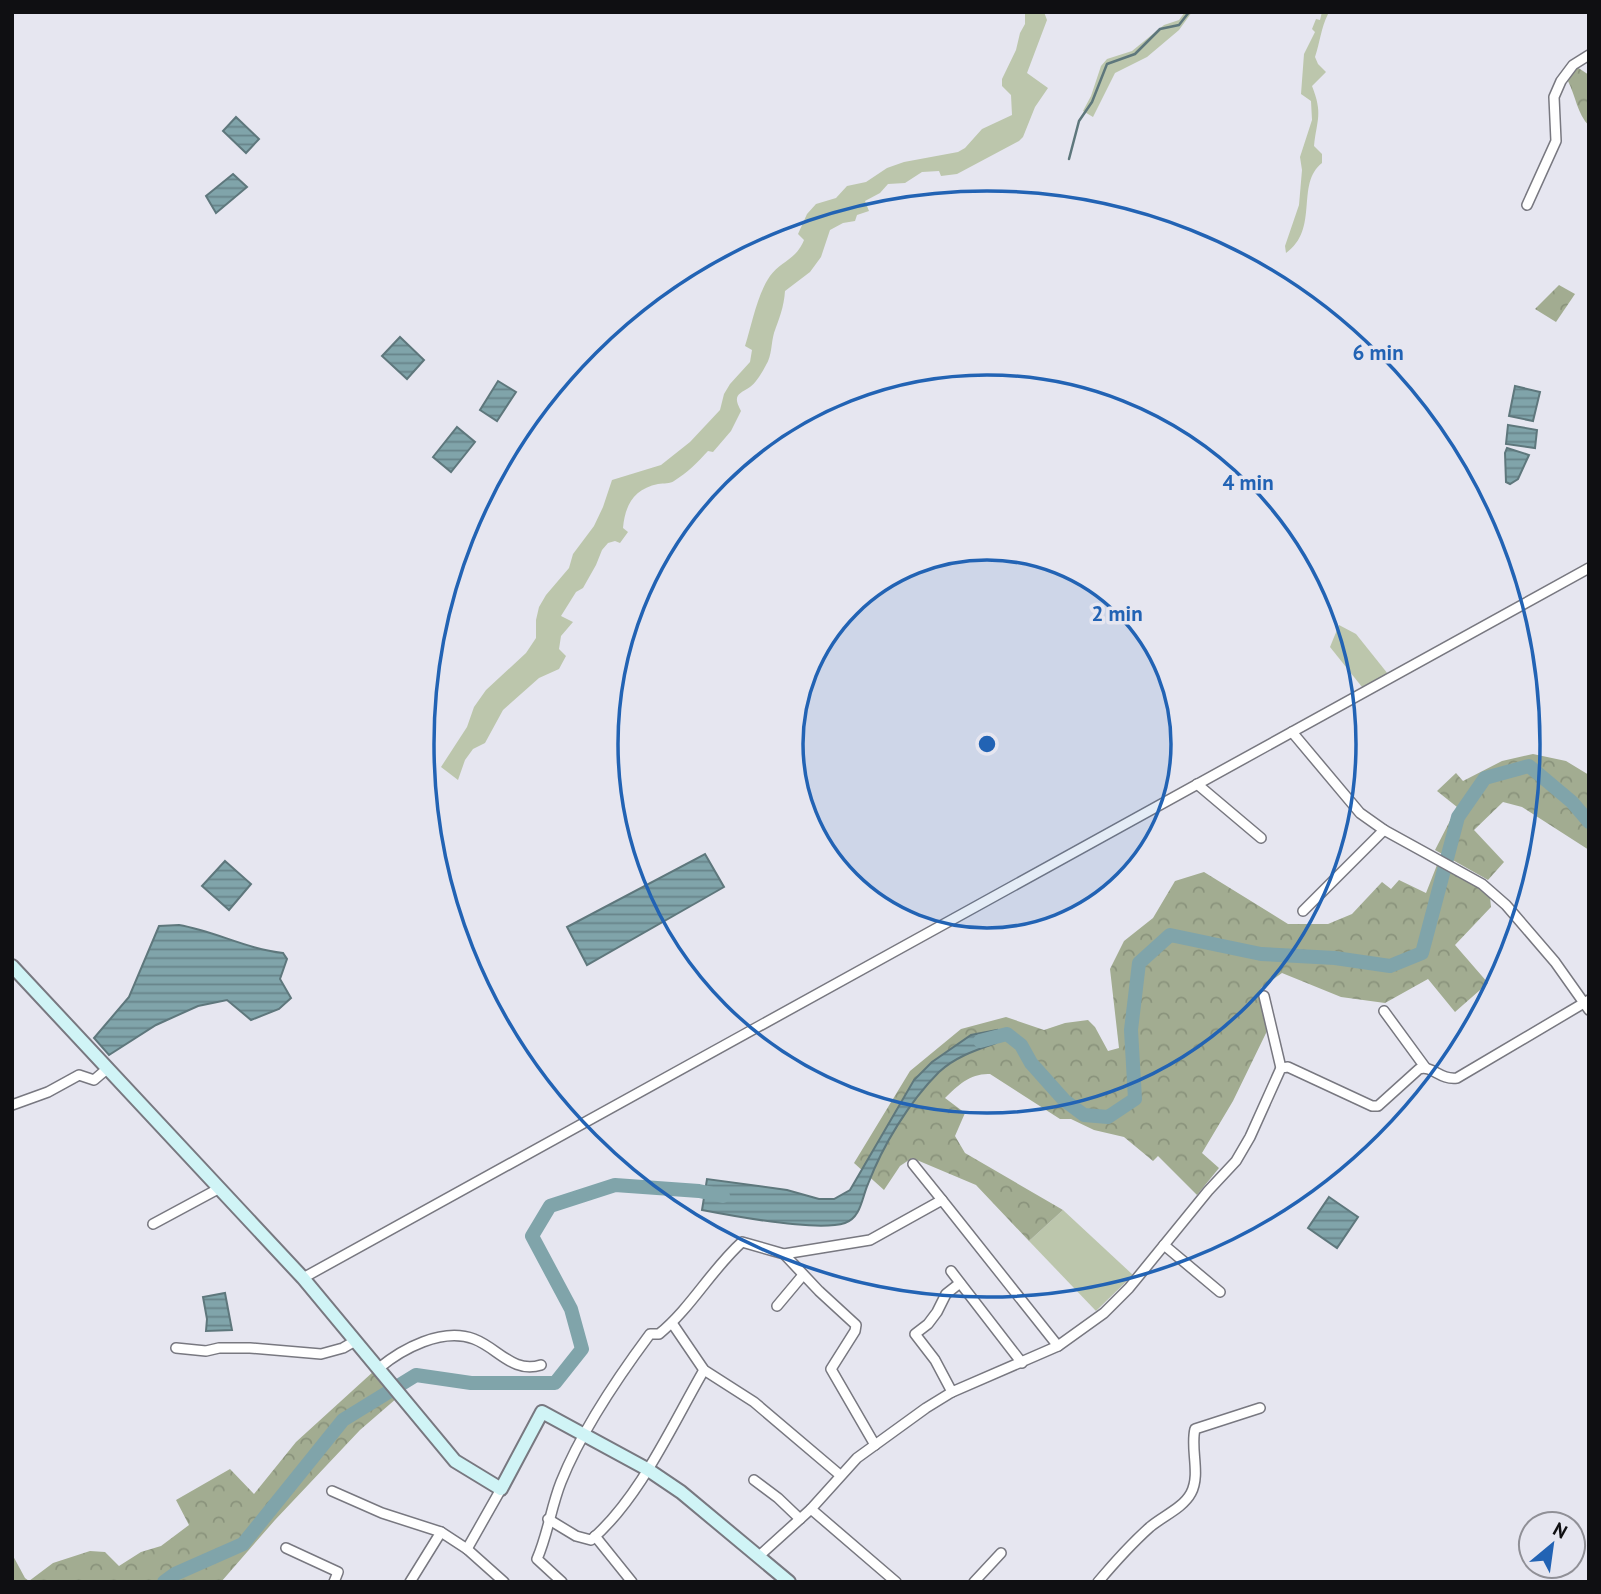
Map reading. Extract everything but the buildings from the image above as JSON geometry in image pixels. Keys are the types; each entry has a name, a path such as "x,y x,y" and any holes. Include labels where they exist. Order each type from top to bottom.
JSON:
{"street":[{"path":"1527,205 1556,141 1554,97 1561,81 1573,65 1589,55"},
{"path":"303,1278 1589,568"},
{"path":"1292,732 1360,813 1384,830 1482,884 1531,933 1587,1004 1457,1078 1441,1077 1424,1067 1384,1011"},
{"path":"1197,784 1261,838"},
{"path":"1303,911 1384,830"},
{"path":"12,966 303,1278 455,1461 501,1489"},
{"path":"760,1556 811,1509 857,1458 952,1392 1058,1346 1104,1313 1129,1288 1236,1161 1250,1137 1281,1068 1264,996"},
{"path":"1281,1068 1287,1067 1372,1106 1378,1106 1424,1067"},
{"path":"12,1105 48,1092 79,1075 94,1080 108,1068"},
{"path":"913,1164 1058,1346"},
{"path":"153,1224 218,1189"},
{"path":"562,1582 537,1559 561,1480 623,1370 650,1334 659,1335 672,1323 726,1256 742,1242 784,1254 870,1240 942,1200"},
{"path":"1164,1245 1220,1292"},
{"path":"784,1254 856,1325 855,1331 831,1368 875,1445"},
{"path":"951,1271 1022,1363"},
{"path":"777,1306 803,1275"},
{"path":"952,1392 935,1360 915,1334 928,1324 946,1294 960,1283"},
{"path":"672,1323 704,1370 754,1402 840,1475"},
{"path":"382,1372 412,1345 451,1337 472,1338 517,1366 531,1368 541,1365"},
{"path":"176,1348 206,1351 219,1348 250,1348 321,1354 343,1348 355,1341"},
{"path":"548,1520 576,1536 591,1540 622,1507 704,1370"},
{"path":"1098,1582 1152,1525 1185,1501 1192,1491 1195,1475 1195,1429 1261,1408"},
{"path":"467,1549 542,1412 647,1469 681,1492 789,1582"},
{"path":"754,1480 778,1498 800,1520"},
{"path":"332,1492 382,1513 440,1532 467,1549 504,1582"},
{"path":"811,1509 896,1582"},
{"path":"410,1582 440,1532"},
{"path":"595,1536 632,1582"},
{"path":"286,1548 338,1572 334,1582"},
{"path":"974,1582 1001,1553"}],"green space":[{"path":"1025,12 1044,12 1047,20 1027,73 1048,88 1035,107 1023,137 957,174 941,176 939,171 922,172 905,183 888,184 880,193 865,201 869,211 857,215 855,221 843,223 830,230 821,257 810,272 785,291 768,361 755,383 738,396 741,411 731,431 713,452 708,451 679,478 671,483 650,486 632,499 623,528 628,532 620,543 608,543 602,550 583,588 576,592 561,616 573,622 561,636 559,649 566,656 559,669 539,678 503,710 485,743 473,749 465,760 458,780 441,767 467,727 474,707 486,690 526,653 536,638 539,607 569,568 573,554 594,526 612,480 661,465 690,442 720,410 730,384 750,362 752,350 745,346 755,310 770,276 801,247 804,240 798,234 807,214 816,204 836,198 847,186 866,182 887,168 904,162 958,152 982,129 1012,115 1011,95 1002,86 1002,79 1025,24"},
{"path":"1185,12 1192,12 1179,30 1147,57 1115,73 1093,117 1083,111 1101,66 1107,59 1132,51 1164,25 1179,20"},
{"path":"1322,12 1328,14 1315,57 1326,72 1312,86 1318,110 1314,146 1322,154 1322,163 1314,172 1310,183 1302,232 1286,253 1285,246 1299,205 1302,170 1300,157 1312,120 1311,101 1301,94 1304,54 1315,32 1312,29 1316,19 1320,20"},
{"path":"1577,67 1589,75 1589,126 1579,110 1568,81"},
{"path":"1559,285 1575,294 1556,322 1535,309"},
{"path":"1339,625 1356,634 1388,674 1362,687 1330,647"},
{"path":"1533,754 1566,761 1589,775 1589,850 1522,807 1503,802 1474,830 1504,862 1488,880 1435,850 1457,807 1437,791 1456,773 1463,781 1502,761"},
{"path":"1437,865 1490,897 1491,907 1455,945 1488,983 1455,1012 1428,979 1385,1003 1341,997 1282,973 1261,988 1259,998 1268,1029 1233,1101 1202,1153 1219,1168 1197,1195 1158,1156 1153,1161 1124,1137 1094,1130 1071,1119 1060,1119 990,1074 971,1078 945,1098 965,1113 955,1136 965,1153 1063,1210 1029,1241 976,1185 912,1158 900,1166 884,1190 854,1163 910,1071 961,1029 1006,1017 1044,1030 1065,1023 1088,1020 1108,1051 1119,1048 1110,969 1124,941 1153,918 1175,881 1204,872 1288,924 1328,924 1352,914 1382,882 1391,889 1399,880 1426,893"},
{"path":"1063,1210 1133,1275 1096,1311 1029,1241"},
{"path":"374,1371 397,1398 360,1430 221,1582 12,1582 12,1554 29,1581 53,1563 90,1551 105,1552 119,1566 141,1552 161,1546 189,1525 176,1500 230,1469 254,1494 296,1442"}],"water":[{"path":"236,117 259,139 246,153 223,131"},
{"path":"233,174 247,187 216,213 206,196"},
{"path":"400,337 424,360 407,379 382,356"},
{"path":"498,381 516,392 497,421 480,410"},
{"path":"1515,386 1540,392 1533,421 1509,416"},
{"path":"1508,425 1537,430 1535,448 1506,444"},
{"path":"457,427 475,442 451,472 433,457"},
{"path":"1507,448 1529,455 1518,479 1510,484 1506,482"},
{"path":"705,854 724,887 587,965 567,927"},
{"path":"225,861 251,884 229,910 202,886"},
{"path":"179,925 256,948 283,953 287,959 280,979 291,998 279,1009 251,1020 227,1000 198,1006 156,1025 109,1055 94,1038 129,997 159,926"},
{"path":"997,1030 996,1043 952,1062 939,1072 917,1097 889,1139 858,1212 850,1220 845,1223 815,1226 702,1210 707,1179 787,1190 819,1199 834,1199 850,1190 914,1080 932,1062 971,1035"},
{"path":"1329,1197 1358,1217 1337,1248 1308,1228"},
{"path":"225,1293 232,1330 206,1331 203,1297"}],"waterway":[{"path":"1069,159 1079,121 1092,102 1107,64 1135,54 1160,29 1179,25 1189,12"},
{"path":"980,1041 1007,1034 1021,1045 1031,1063 1064,1100 1084,1115 1108,1117 1135,1099 1131,1030 1139,963 1170,935 1261,954 1335,958 1390,966 1422,953 1458,817 1485,778 1529,766 1572,802 1589,822"},
{"path":"164,1582 175,1574 243,1544 343,1420 416,1375 471,1383 555,1383 582,1349 571,1309 532,1236 550,1206 615,1185 699,1191 723,1196"}]}
